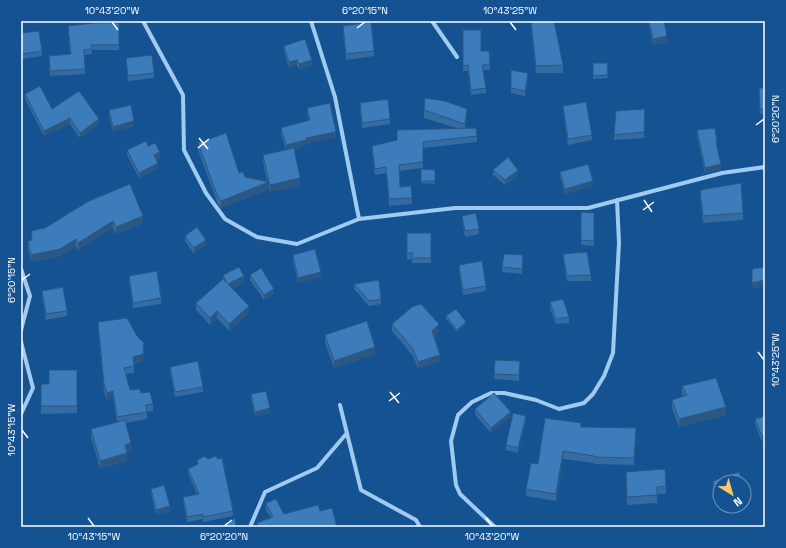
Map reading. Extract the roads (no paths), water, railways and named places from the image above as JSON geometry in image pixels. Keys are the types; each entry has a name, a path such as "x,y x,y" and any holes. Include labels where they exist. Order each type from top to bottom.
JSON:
{"street":[{"path":"143,21 183,95 184,150 206,193 225,219 257,237 297,244 359,219 455,208 588,208 722,173 765,167"},
{"path":"310,21 335,97 359,219"},
{"path":"432,21 457,57"},
{"path":"495,527 460,494 456,484 451,441 458,415 472,402 491,393 504,393 536,400 559,409 584,403 594,394 604,376 613,353 619,243 617,200"},
{"path":"21,269 30,296 21,330"},
{"path":"21,342 33,388 21,414"},
{"path":"340,405 361,490 416,520 420,527"},
{"path":"250,527 265,492 317,468 347,433"}]}
